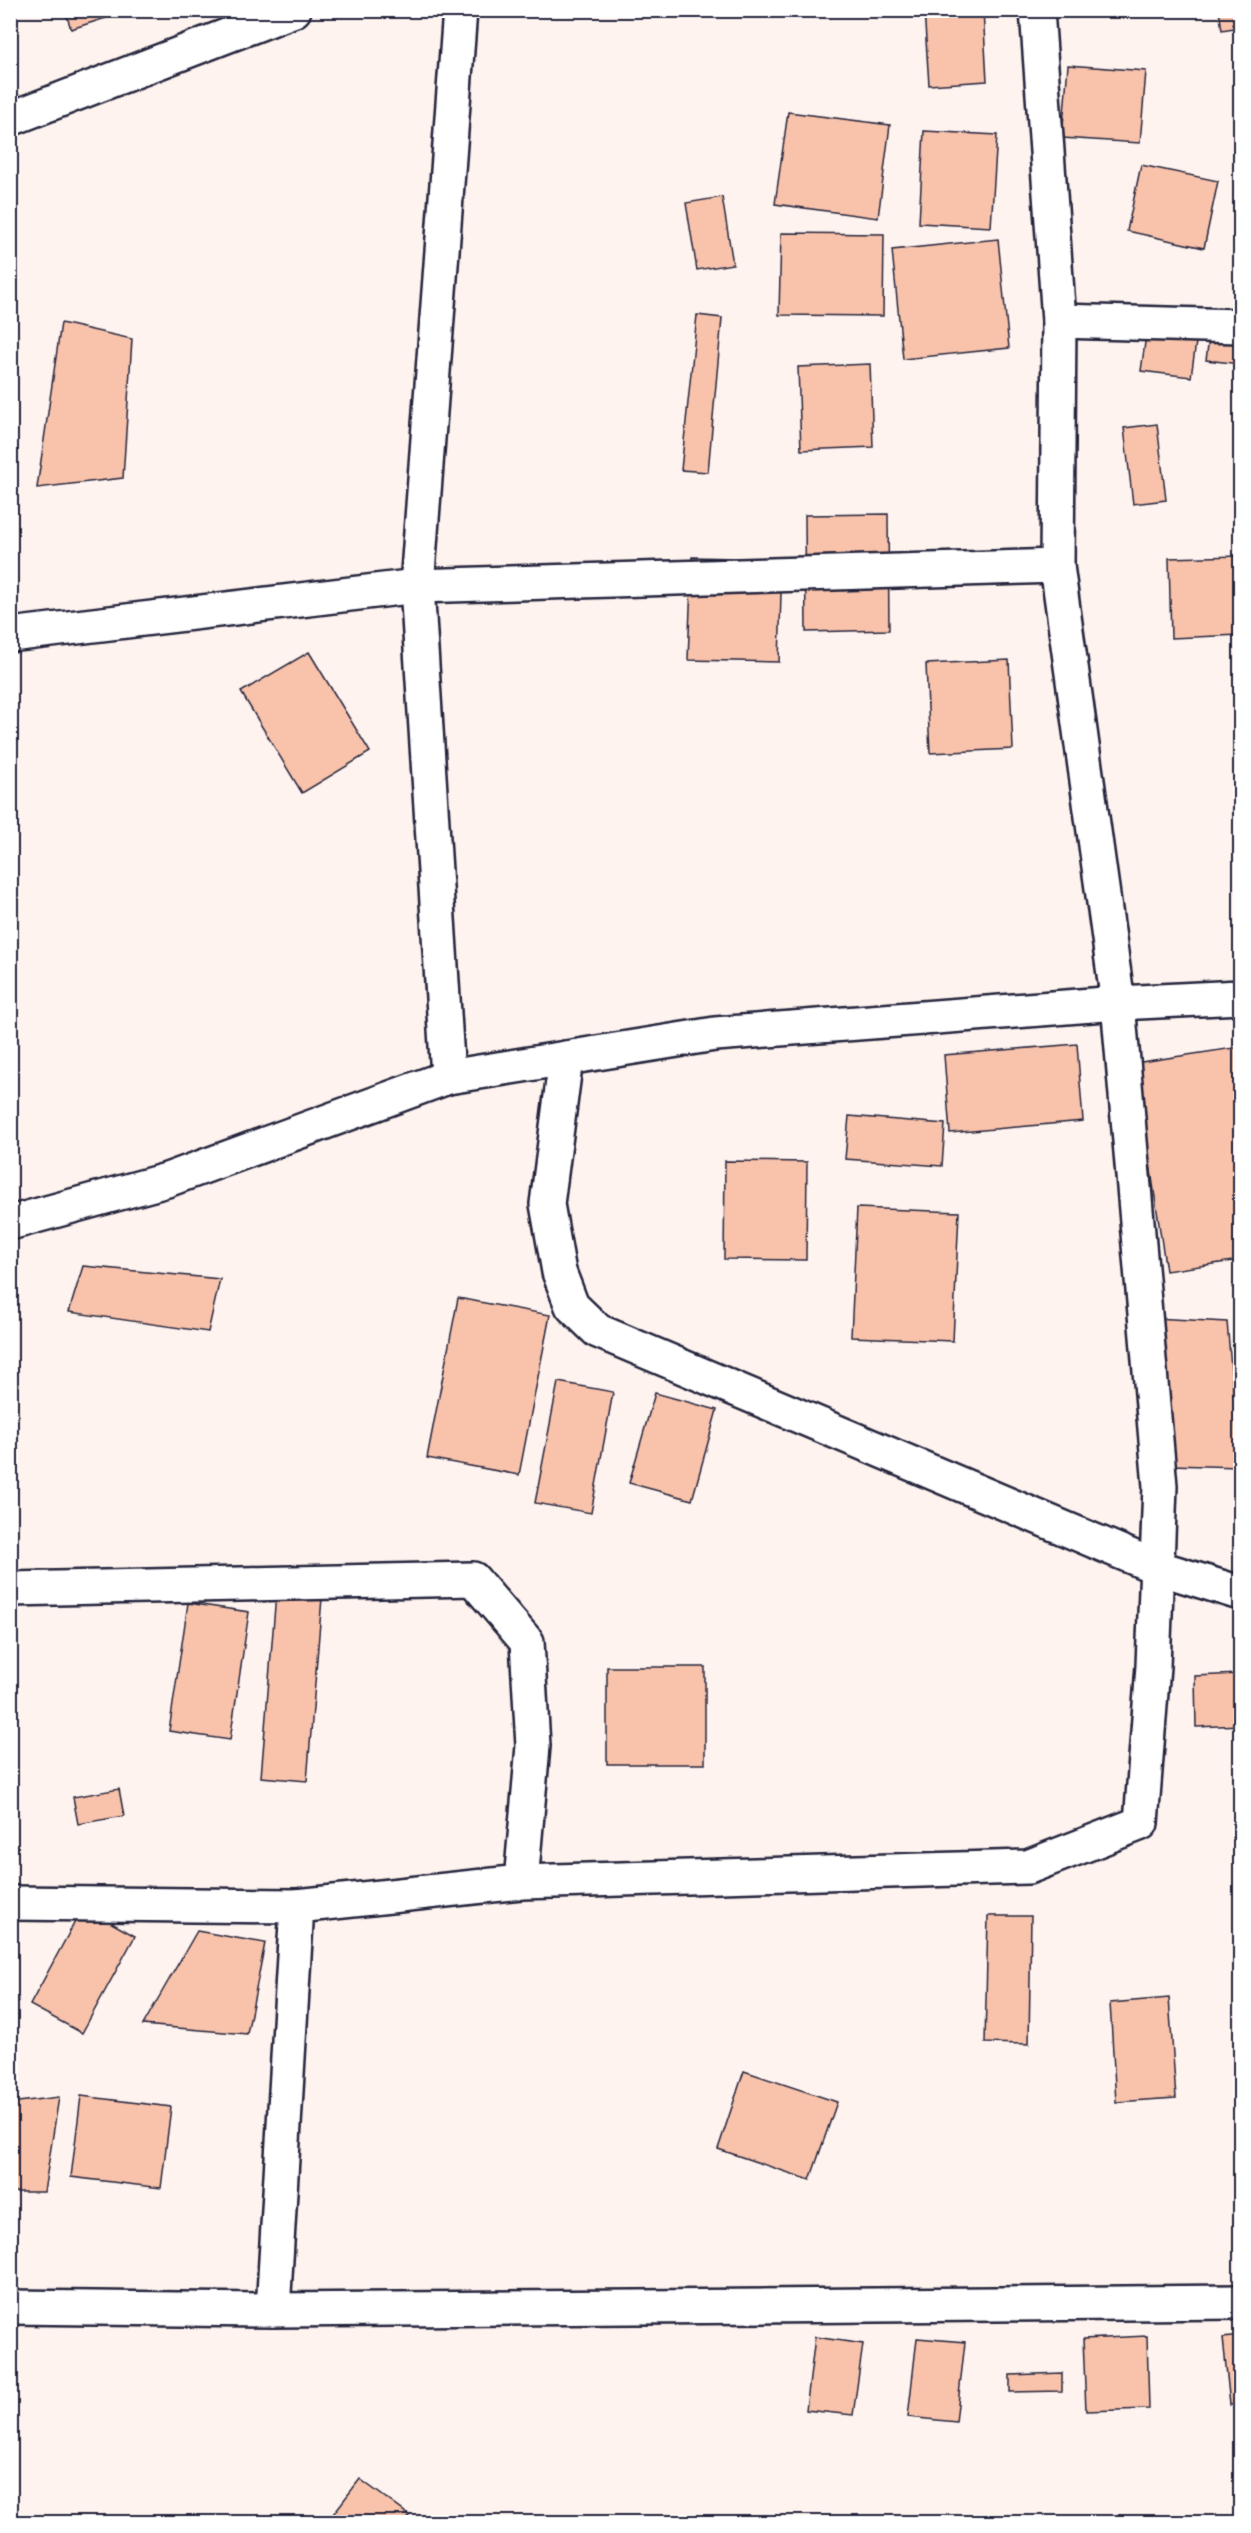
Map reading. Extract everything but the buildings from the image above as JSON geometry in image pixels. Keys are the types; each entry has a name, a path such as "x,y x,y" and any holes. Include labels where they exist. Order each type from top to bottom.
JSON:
{"street":[{"path":"10,119 294,10"},
{"path":"448,1077 417,586 460,10"},
{"path":"10,1903 297,1906 521,1882 1029,1867 1141,1823 1153,1666 1160,1486 1118,1003 1057,566 1059,321 1037,10"},
{"path":"1059,321 1240,326"},
{"path":"10,635 417,586 1057,566"},
{"path":"10,1223 167,1180 448,1077 715,1034 1118,1003 1240,997"},
{"path":"566,1058 548,1204 559,1272 572,1306 598,1331 1156,1567 1240,1593"},
{"path":"10,1589 473,1579 527,1642 533,1746 521,1882"},
{"path":"273,2310 297,1906"},
{"path":"10,2307 273,2310 1240,2302"}]}
